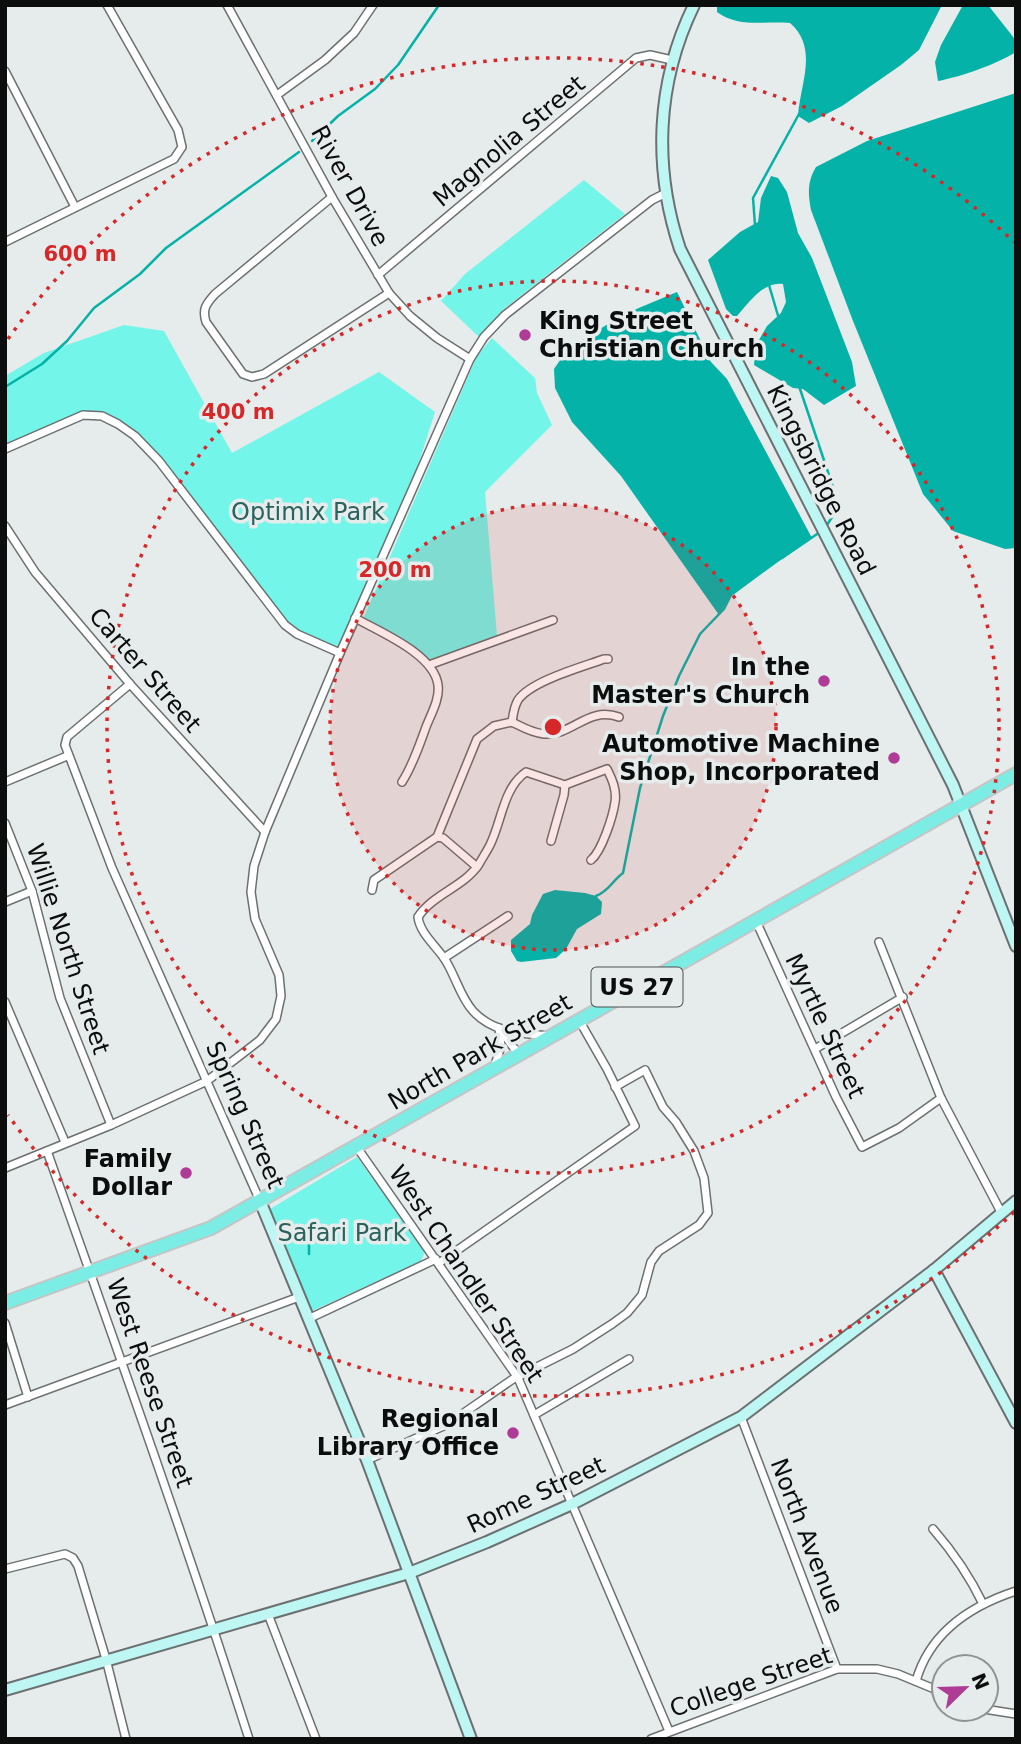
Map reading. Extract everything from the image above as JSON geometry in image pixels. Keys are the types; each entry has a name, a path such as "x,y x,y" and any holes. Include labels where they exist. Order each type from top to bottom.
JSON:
{"main road":[{"name":"US 27","path":"961,804 1016,774"},
{"name":"North Park Street","path":"5,1303 211,1228 961,804"}],"street":[{"path":"5,242 174,159 182,147 178,130 107,5"},
{"name":"River Drive","path":"227,5 332,197 389,293 410,316 437,338 470,359"},
{"path":"277,95 325,60 354,33 373,5"},
{"name":"Kingsbridge Road","path":"694,5 672,60 662,117 662,162 671,223 687,264 900,679 961,804 1013,931 1016,946"},
{"name":"Magnolia Street","path":"378,275 636,58 650,55 672,60"},
{"path":"5,71 75,207"},
{"path":"5,1168 207,1082 260,1040 276,1019 281,996 279,975 255,919 251,892 254,866 265,832 340,653 470,359 484,337 505,315 622,222 666,193"},
{"path":"332,197 215,294 205,305 205,322 243,374 252,377 264,374 389,293"},
{"path":"5,449 83,415 102,416 118,424 135,436 159,461 285,625 307,640 340,653"},
{"name":"Carter Street","path":"5,526 35,572 130,684 265,832"},
{"path":"355,618 398,642 429,665 438,685 436,703 411,768 402,782"},
{"path":"429,665 553,621"},
{"path":"512,722 519,698 534,686 608,659"},
{"path":"5,782 68,756 65,745 67,737 130,684"},
{"path":"372,890 373,880 437,837 477,739 494,726 512,722 533,732 546,734 605,712 620,717"},
{"name":"Spring Street","path":"68,756 113,868 260,1201 366,1460 471,1739"},
{"path":"551,1036 519,1035 499,1028 473,1012 444,958 423,930 418,917 424,908 469,877 477,867 491,845 509,794 526,772 565,785 607,769 614,785 616,801 604,837 591,860"},
{"path":"551,841 565,795 565,785"},
{"name":"Willie North Street","path":"5,823 32,891 60,998 111,1125"},
{"path":"437,837 443,838 477,867"},
{"path":"5,902 32,891"},
{"path":"444,958 508,916"},
{"name":"Myrtle Street","path":"756,921 862,1147 899,1128 941,1098"},
{"path":"879,942 941,1098 1001,1212"},
{"path":"815,1049 903,998"},
{"path":"5,1002 65,1142"},
{"path":"308,1319 437,1261 635,1126 579,1020"},
{"path":"499,1028 519,1055"},
{"path":"494,1068 501,1046 499,1028"},
{"path":"366,1460 447,1424 518,1378 573,1349 627,1312 642,1296 651,1262 659,1251 699,1225 708,1213 704,1178 694,1151 663,1107 645,1070 615,1087"},
{"name":"West Chandler Street","path":"356,1146 518,1378 669,1731"},
{"name":"West Reese Street","path":"47,1151 123,1362 214,1629 248,1739"},
{"name":"Rome Street","path":"6,1687 408,1573 572,1504 741,1417 934,1270 1016,1200"},
{"path":"934,1270 1016,1423"},
{"path":"5,1405 299,1297"},
{"path":"5,1323 28,1397"},
{"path":"534,1415 629,1359"},
{"name":"North Avenue","path":"741,1417 837,1669"},
{"path":"933,1529 973,1583 983,1604"},
{"path":"5,1569 65,1554 73,1558 78,1566 106,1659 126,1739"},
{"path":"916,1681 925,1658 955,1620 983,1604 1016,1591"},
{"path":"268,1614 316,1739"},
{"name":"College Street","path":"651,1739 837,1669 877,1669 930,1687"}],"green space":[{"path":"584,180 625,214 505,308 479,337 441,301 465,274"},
{"name":"Optimix Park","path":"124,325 164,331 232,453 379,372 435,412 401,518 340,653 297,634 159,461 119,425 103,417 81,417 54,426 5,449 5,376 44,353"},
{"path":"492,338 535,378 537,393 552,425 485,492 497,636 430,661 363,619 477,356"},
{"name":"Safari Park","path":"357,1157 425,1251 421,1261 312,1311 308,1309 270,1209"}],"shaded area":[{"path":"717,5 942,5 919,50 842,106 809,123 798,116 806,67 804,44 799,33 790,23 752,23 725,17 717,12"},
{"path":"963,5 988,5 1014,38 1016,52 978,70 938,81 935,62 941,45"},
{"path":"1016,93 1016,548 1005,549 953,531 923,494 811,210 809,188 816,167 867,141"},
{"path":"771,176 778,178 787,192 798,233 812,258 852,362 856,386 824,405 803,389 793,388 754,365 756,345 767,326 781,313 786,302 783,284 763,289 737,316 733,316 726,309 708,260 740,232 758,222 761,198"},
{"path":"677,292 711,362 727,379 812,538 731,595 719,615 621,476 572,422 555,388 554,369 567,350 622,315"},
{"path":"555,890 596,896 602,902 601,914 577,929 566,949 556,958 517,961 511,951 511,940 530,924 543,894"}],"waterway":[{"path":"312,141 338,116 375,89 398,65 439,5"},
{"path":"755,225 753,198 799,114"},
{"path":"5,387 42,364 67,341 94,308 140,274 166,248 299,152"},
{"path":"769,285 779,319"},
{"path":"799,386 832,484 836,511 825,528"},
{"path":"782,558 820,532"},
{"path":"596,896 623,873 640,788 663,716 700,634 724,609 731,595 774,563"},
{"path":"306,1227 309,1232 309,1254"}],"place":[{"name":"King Street Christian Church","path":"525,335"},
{"name":"In the Master's Church","path":"824,681"},
{"name":"Automotive Machine Shop, Incorporated","path":"894,758"},
{"name":"Family Dollar","path":"186,1173"},
{"name":"Regional Library Office","path":"513,1433"}]}
